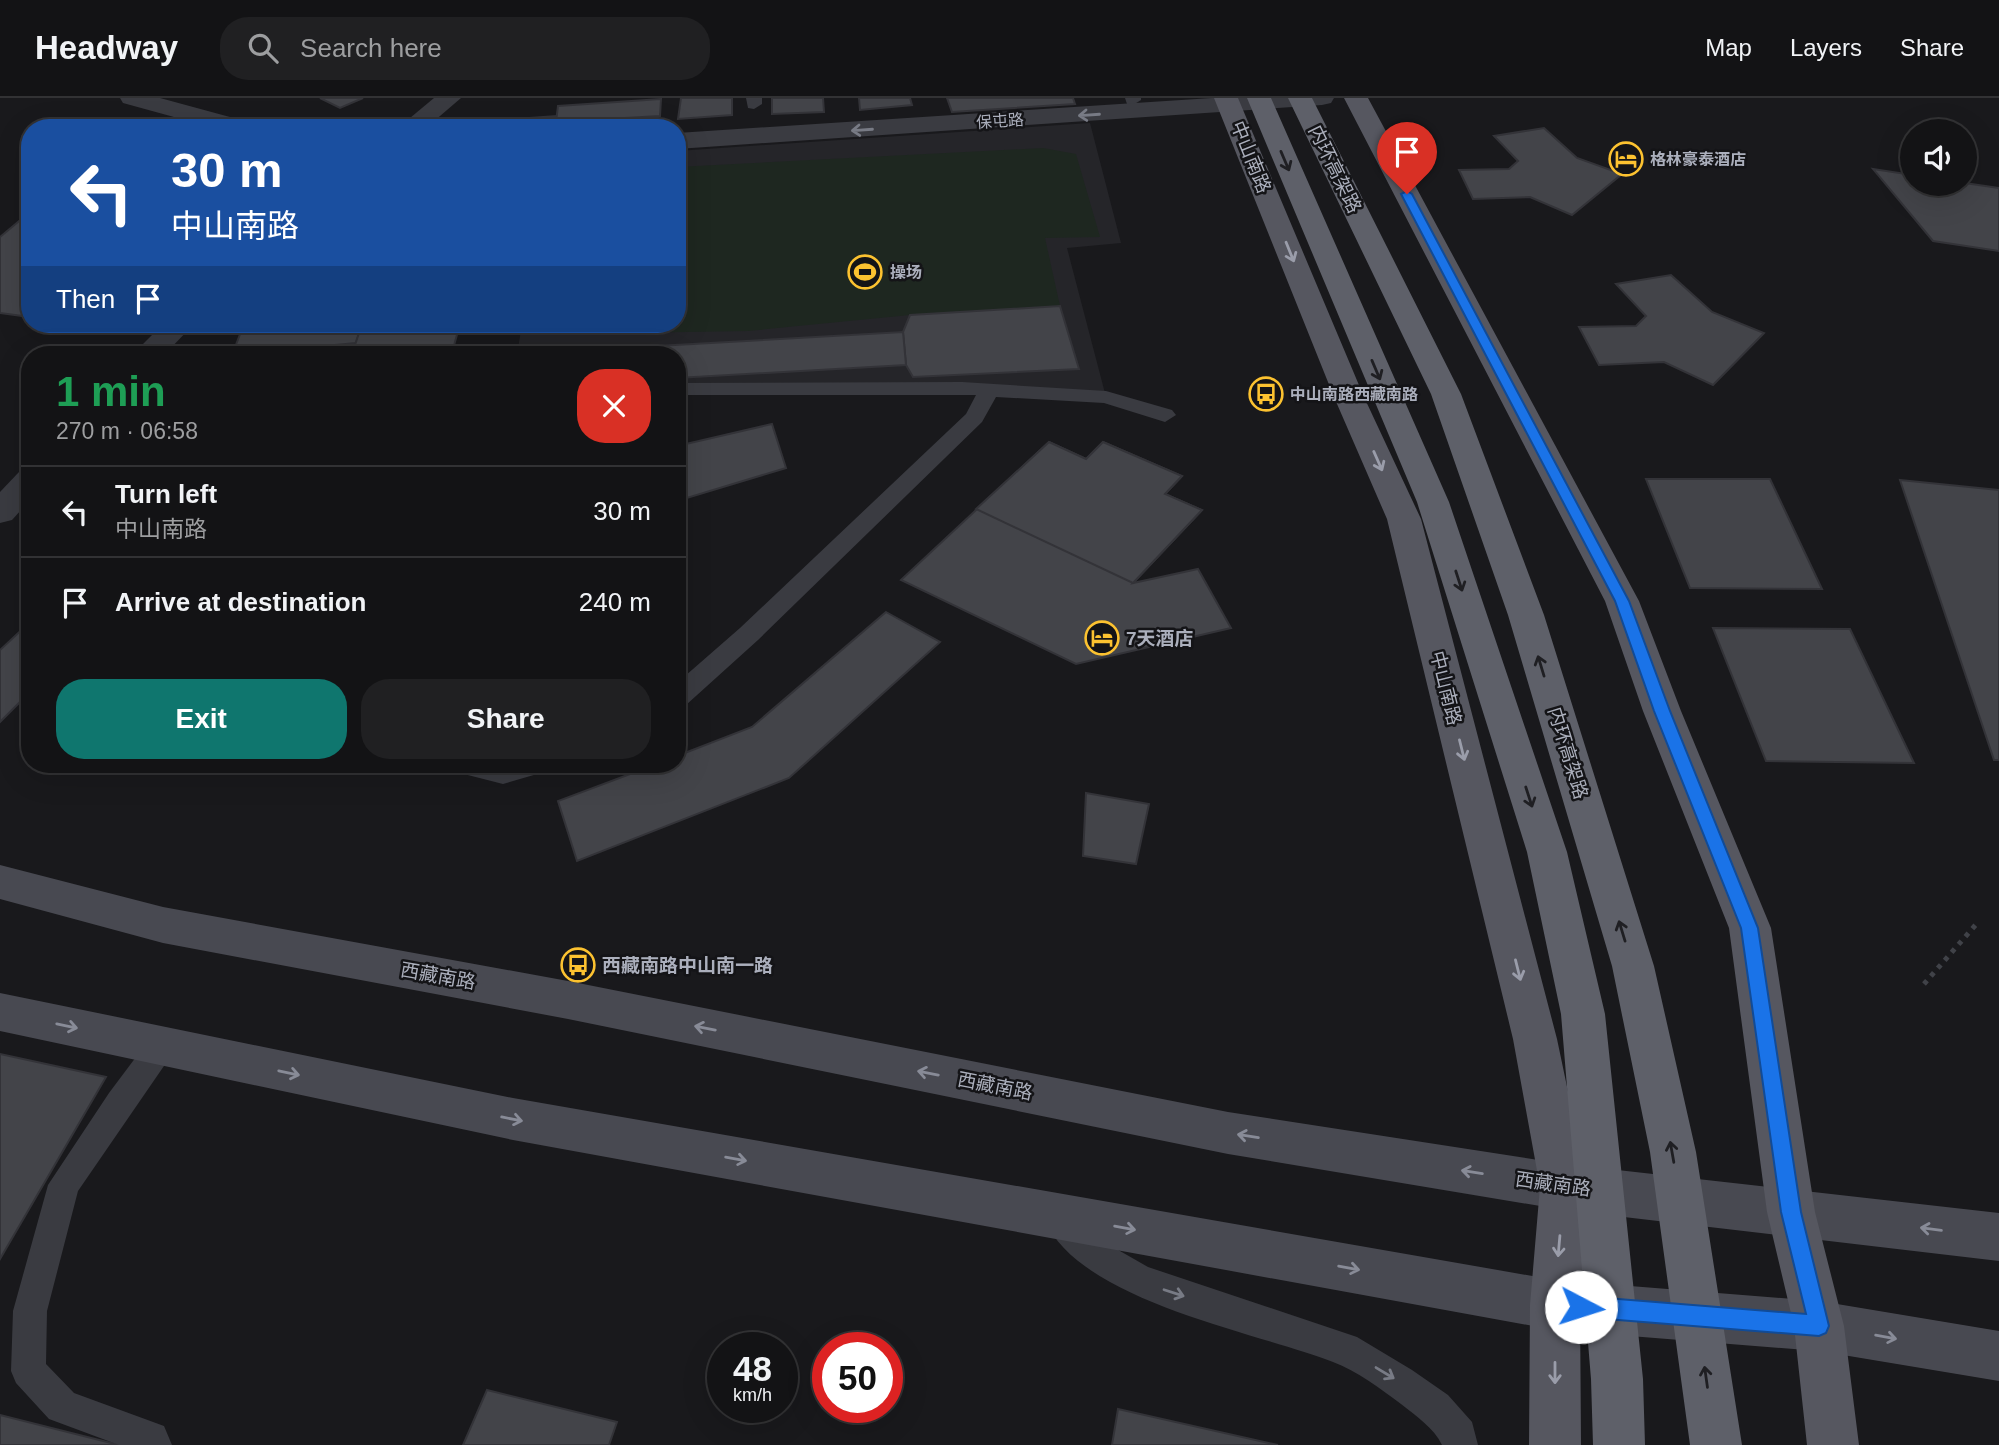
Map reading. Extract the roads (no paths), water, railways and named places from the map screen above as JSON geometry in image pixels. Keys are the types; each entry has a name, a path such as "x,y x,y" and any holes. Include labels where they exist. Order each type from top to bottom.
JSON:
{"highway":[{"name":"内环高架路","path":"1300,98 1446,394 1530,628 1633,966 1673,1152 1716,1445"},
{"path":"1238,101 1433,502 1547,852 1583,1014 1617,1379 1619,1445"}],"main road":[{"path":"1356,98 1622,601 1662,711 1750,928 1791,1212 1819,1326 1833,1445"},
{"name":"中山南路","path":"1238,101 1349,397 1404,519 1535,1039 1564,1187 1555,1305 1555,1445"},
{"name":"西藏南路","path":"0,881 163,925 568,1000 1228,1133 1564,1187 1999,1237"},
{"path":"0,1012 513,1119 1555,1305 1819,1326 1999,1356"}],"street":[{"path":"132,98 210,119"},
{"path":"422,119 449,98"},
{"name":"保屯路","path":"686,140 1238,101 1322,98"},
{"path":"156,346 170,333"},
{"path":"0,512 21,489"}],"lane":[{"path":"686,390 989,390 1106,397 1165,415"},
{"path":"686,690 749,634 975,417 989,390"},
{"path":"154,1445 151,1439 62,1406 28,1371 30,1311 64,1185 162,1047"},
{"path":"1057,1216 1101,1259 1140,1282 1345,1349 1400,1382 1435,1408 1459,1435 1460,1445"}],"place":[{"name":"格林豪泰酒店","path":"1626,159"},
{"name":"操场","path":"865,272"},
{"name":"中山南路西藏南路","path":"1266,394"},
{"name":"7天酒店","path":"1102,638"},
{"name":"西藏南路中山南一路","path":"578,965"}]}
